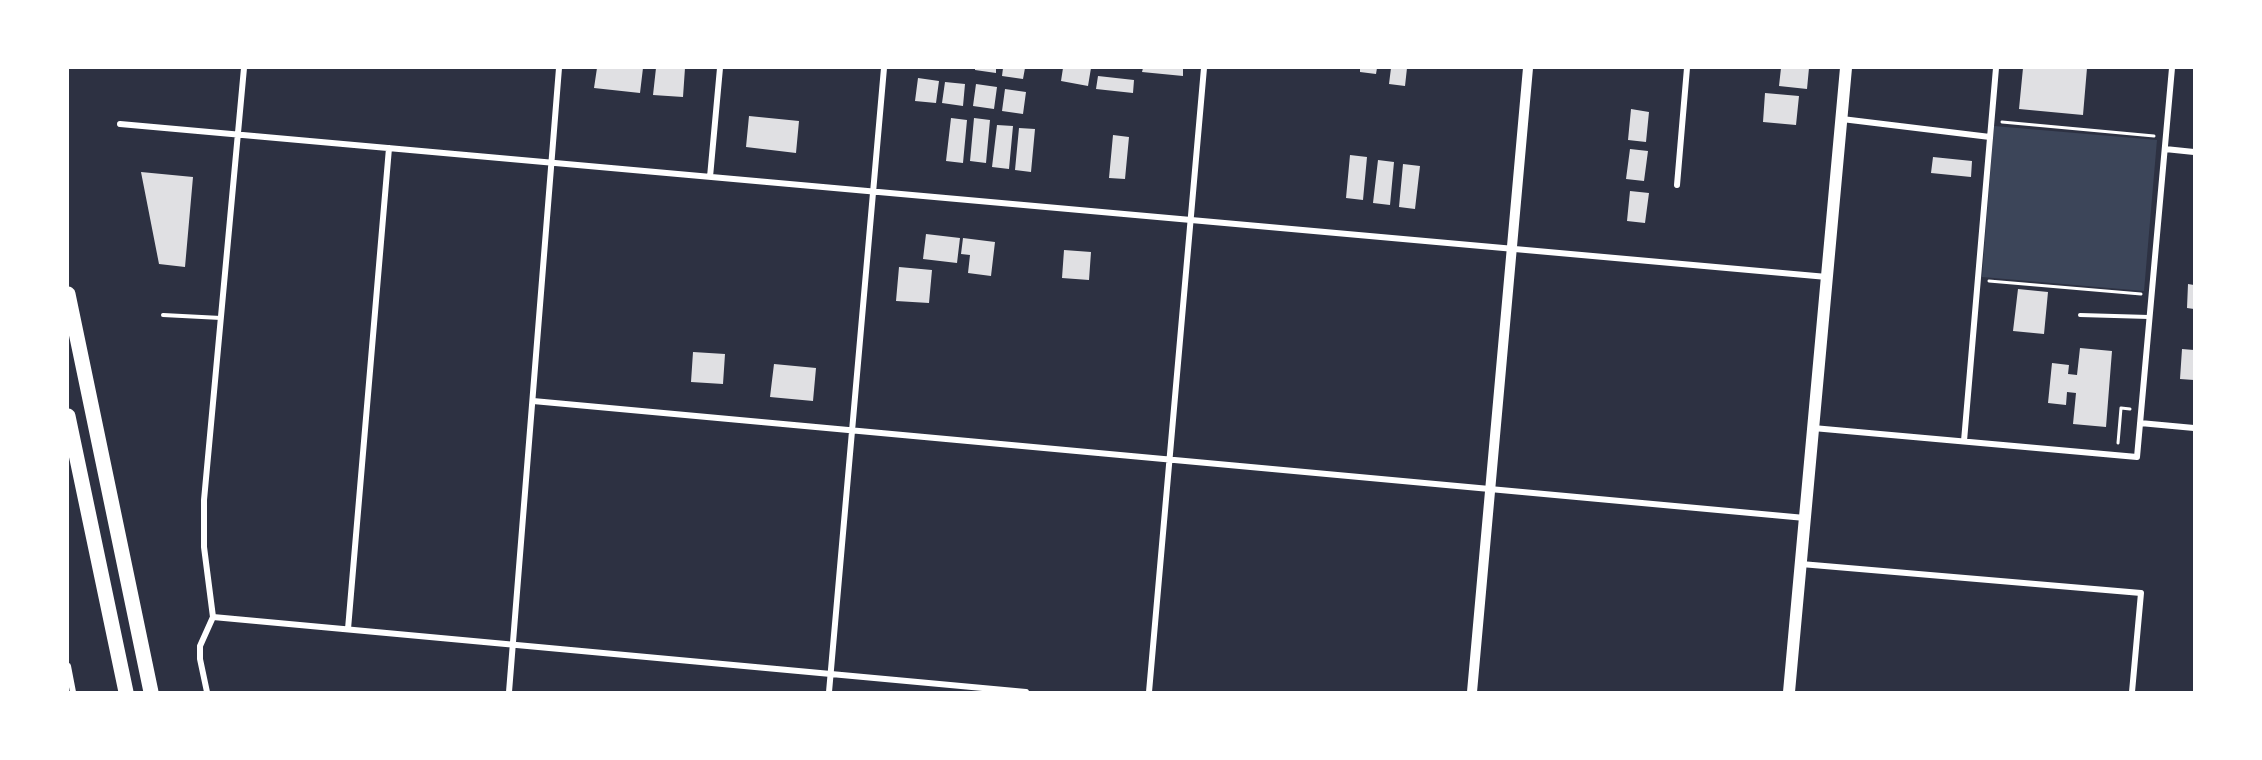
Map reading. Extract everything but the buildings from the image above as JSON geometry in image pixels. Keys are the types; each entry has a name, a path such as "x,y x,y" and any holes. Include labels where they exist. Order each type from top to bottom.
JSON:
{"highway":[{"path":"68,294 151,693"},
{"path":"68,416 126,693"}],"main road":[{"path":"1789,693 1846,68"}],"street":[{"path":"207,693 200,659 200,646 213,617 203,522 244,68"},
{"path":"509,693 560,68"},
{"path":"710,177 720,68"},
{"path":"829,693 884,68"},
{"path":"1149,693 1204,68"},
{"path":"1472,693 1528,68"},
{"path":"1677,185 1687,68"},
{"path":"1964,441 1996,68"},
{"path":"1813,428 2137,457 2172,68"},
{"path":"1841,119 1990,137"},
{"path":"120,124 1827,277"},
{"path":"348,629 390,148"},
{"path":"2164,149 2194,152"},
{"path":"533,401 1805,518"},
{"path":"2140,423 2194,428"},
{"path":"1801,564 2140,593 2132,693"},
{"path":"213,617 1026,693"},
{"path":"68,666 73,693"}],"lane":[{"path":"163,315 221,318"},
{"path":"2080,315 2149,317"}],"path":[{"path":"1991,121 2166,136"},
{"path":"1978,280 2151,296"},
{"path":"2117,455 2121,408 2141,411"}],"shaded area":[{"path":"1994,126 2157,140 2144,291 1982,277"}]}
